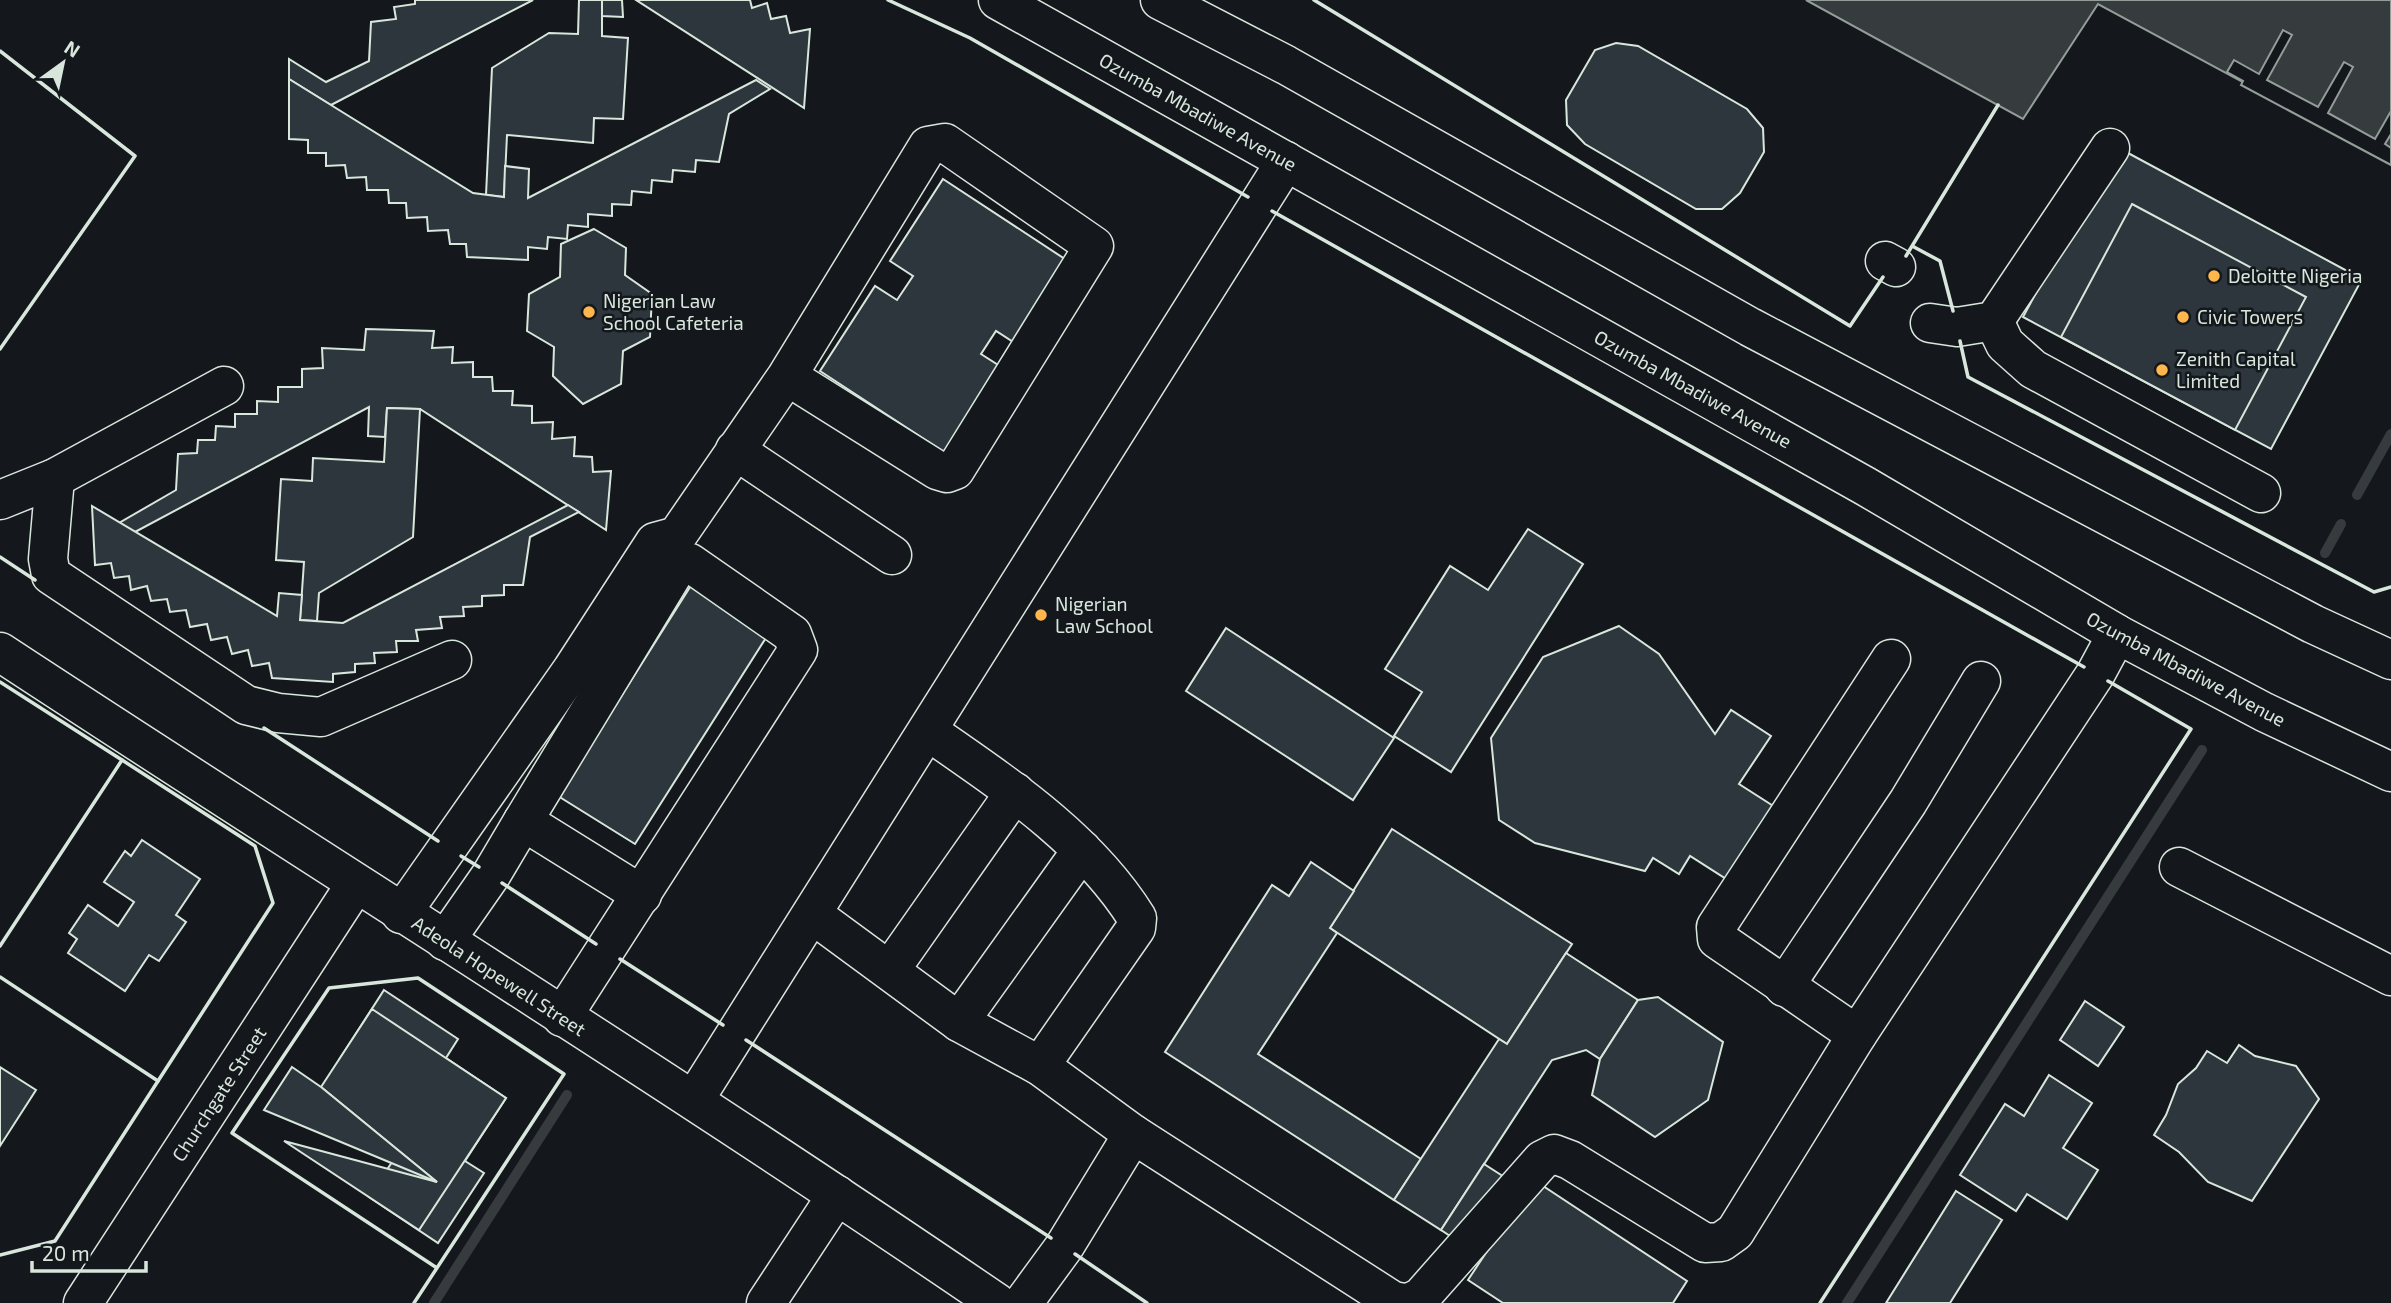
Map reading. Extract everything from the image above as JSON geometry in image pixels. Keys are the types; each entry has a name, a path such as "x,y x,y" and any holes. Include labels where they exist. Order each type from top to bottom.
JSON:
{"main road":[{"name":"Ozumba Mbadiwe Avenue","path":"998,0 1865,486 2117,634 2264,712 2391,772"},
{"path":"1160,0 1286,65 1750,327 2314,624 2391,660"},
{"path":"1194,0 1286,65"},
{"path":"401,914 572,670 655,542 677,536 787,376 928,146 945,143 1094,246 956,470 947,473 937,470 787,376"},
{"path":"1930,323 1956,327 1994,321 2110,148"},
{"path":"694,1100 1286,161"},
{"path":"1994,321 2005,344 2033,369 2261,493"},
{"path":"0,500 55,478 224,386"},
{"path":"735,450 892,555"},
{"path":"55,478 48,559 51,575 246,705 278,713 321,717 452,660"},
{"path":"444,941 491,875 679,564 690,563 792,635 798,650 562,1017"},
{"path":"812,914 959,1022 1040,1066 1133,1134 1393,1301 1407,1303 1420,1297 1542,1160 1554,1154 1570,1160 1704,1243 1721,1242 1735,1232 1857,1035 2095,673 2117,634"},
{"name":"Adeola Hopewell Street","path":"0,652 355,885 694,1100 997,1303"},
{"path":"1857,1035 1717,939 1716,927 1891,659"},
{"path":"1784,987 1908,802 1981,681"},
{"path":"928,731 1015,792 1082,850 1137,918 1136,928 1040,1066"},
{"path":"890,970 1015,792"},
{"path":"523,821 642,895"},
{"path":"959,1022 1082,850"},
{"path":"2179,867 2391,976"},
{"name":"Churchgate Street","path":"83,1303 355,885"},
{"path":"1023,1303 1064,1247 1133,1134"},
{"path":"766,1303 836,1195"}],"shaded area":[{"path":"1806,0 2391,0 2391,162 2098,4 2023,119"}],"pier":[{"path":"2283,30 2292,35 2267,80 2318,107 2344,62 2353,67 2328,113 2375,139 2391,111 2391,134 2385,144 2391,148 2391,165 2241,85 2243,81 2227,72 2234,60 2259,74"}],"building":[{"path":"415,0 533,0 331,105 289,79 289,59 326,82 369,61 371,22 396,19 394,7 415,4"},
{"path":"579,0 602,0 602,36 628,38 623,119 594,118 593,143 507,135 504,197 486,195 492,68 549,33 578,34"},
{"path":"602,0 622,0 623,17 602,16"},
{"path":"636,0 750,0 752,8 767,3 771,19 786,16 790,33 810,29 804,108"},
{"path":"1616,43 1638,46 1747,109 1763,128 1764,152 1740,193 1722,209 1696,209 1585,144 1567,125 1566,100 1595,50"},
{"path":"289,79 473,193 504,197 505,166 529,169 528,198 756,80 770,89 729,114 719,162 696,160 695,172 673,170 672,182 652,180 651,193 632,191 631,205 612,204 612,216 588,214 588,227 568,225 567,239 548,237 547,249 528,247 528,260 467,257 466,244 450,244 448,230 428,231 427,217 407,218 406,203 389,203 388,190 367,190 366,177 347,178 345,165 326,166 326,153 308,153 308,140 289,139"},
{"path":"2115,146 2362,279 2271,449 2023,317"},
{"path":"943,179 1074,265 1021,347 996,331 981,354 1006,370 950,456 820,371 875,286 897,300 913,276 890,261"},
{"name":"Civic Towers","path":"2132,204 2306,297 2235,430 2061,337"},
{"name":"Nigerian Law School Cafeteria","path":"594,229 626,248 625,275 652,294 650,337 623,351 621,384 583,404 553,376 554,347 527,331 529,294 560,277 561,244"},
{"path":"366,329 434,331 432,348 453,347 452,363 473,362 473,377 492,377 493,391 513,391 512,405 532,406 532,423 553,422 552,439 575,437 574,456 592,457 593,472 611,471 606,530 420,409 387,408 385,437 368,436 369,407 135,532 119,523 176,490 178,454 197,453 198,440 215,440 216,426 235,427 235,414 257,414 257,401 278,402 278,387 302,387 302,369 323,368 322,348 364,350"},
{"path":"387,408 420,409 413,537 319,593 317,621 300,620 304,562 276,560 281,479 312,481 313,458 384,462"},
{"path":"568,505 579,512 530,537 523,585 504,585 504,595 482,596 482,606 463,607 464,616 440,617 442,628 416,630 418,641 396,641 397,652 374,653 375,663 355,664 355,672 333,674 333,682 272,678 269,663 252,666 248,650 232,654 227,637 211,640 207,624 190,627 186,610 170,612 167,599 151,601 147,586 131,590 129,576 114,578 111,563 95,565 92,506 277,616 279,593 302,595 300,620 343,623"},
{"path":"1528,529 1583,564 1451,772 1394,736 1422,692 1385,669 1450,566 1488,590"},
{"path":"692,584 769,633 635,844 558,796"},
{"path":"1619,626 1659,654 1715,734 1731,710 1771,736 1739,784 1778,809 1731,882 1690,856 1679,874 1653,858 1645,871 1535,843 1499,820 1491,738 1543,657"},
{"path":"1226,628 1394,738 1353,800 1186,691"},
{"path":"1392,829 1572,944 1507,1044 1330,928"},
{"path":"142,840 200,879 176,915 186,922 159,961 149,955 125,991 68,953 77,939 69,933 88,905 118,926 134,902 104,882 125,851 131,856"},
{"path":"1311,862 1354,891 1330,928 1337,933 1258,1054 1421,1159 1394,1200 1165,1052 1272,885 1289,896"},
{"path":"1566,953 1638,1000 1600,1059 1586,1050 1552,1060 1441,1230 1394,1200 1499,1039 1507,1044"},
{"path":"384,990 458,1039 446,1058 506,1098 465,1161 484,1173 438,1243 369,1197 423,1115 339,1060"},
{"path":"1658,997 1723,1042 1708,1100 1655,1137 1592,1095 1600,1059 1638,1000"},
{"path":"2085,1001 2124,1027 2098,1066 2060,1040"},
{"path":"372,1009 506,1098 419,1230 284,1141 437,1182 321,1087"},
{"path":"2239,1045 2255,1056 2296,1066 2319,1099 2252,1201 2208,1182 2179,1152 2154,1135 2166,1115 2178,1084 2196,1068 2207,1051 2227,1063"},
{"path":"0,1067 36,1090 0,1146"},
{"path":"292,1067 321,1087 437,1182 264,1110"},
{"path":"2049,1075 2092,1103 2063,1148 2098,1170 2067,1219 2027,1194 2016,1211 1960,1175 2005,1104 2024,1116"},
{"path":"1484,1164 1526,1191 1482,1257 1441,1230"},
{"path":"1534,1180 1687,1281 1673,1303 1503,1303 1468,1280"},
{"path":"1956,1191 2002,1220 1950,1303 1886,1303"}],"waterway":[{"path":"2357,495 2391,434"},
{"path":"2325,553 2341,524"},
{"path":"1847,1303 2202,750"},
{"path":"434,1303 567,1095"}],"wall":[{"path":"888,0 970,38 1248,197"},
{"path":"1314,0 1850,326 1883,277"},
{"path":"0,51 135,156 0,349"},
{"path":"1906,256 1998,105"},
{"path":"1272,211 2084,667"},
{"path":"1914,247 1940,261 1953,311"},
{"path":"1960,341 1968,377 2374,592 2391,587"},
{"path":"0,557 35,580"},
{"path":"1820,1303 2191,729 2108,681"},
{"path":"0,682 122,760 0,946"},
{"path":"264,728 438,841"},
{"path":"122,760 255,846 273,903 158,1081"},
{"path":"461,856 479,867"},
{"path":"502,883 596,944"},
{"path":"620,959 723,1025"},
{"path":"0,977 158,1081 55,1241 0,1255"},
{"path":"414,1303 564,1074 418,978 329,988 232,1133 437,1268"},
{"path":"746,1040 1051,1238"},
{"path":"1075,1254 1147,1303"}],"place":[{"name":"Deloitte Nigeria","path":"2214,276"},
{"name":"Nigerian Law School Cafeteria","path":"589,312"},
{"name":"Civic Towers","path":"2183,317"},
{"name":"Zenith Capital Limited","path":"2162,370"},
{"name":"Nigerian Law School","path":"1041,615"}]}
